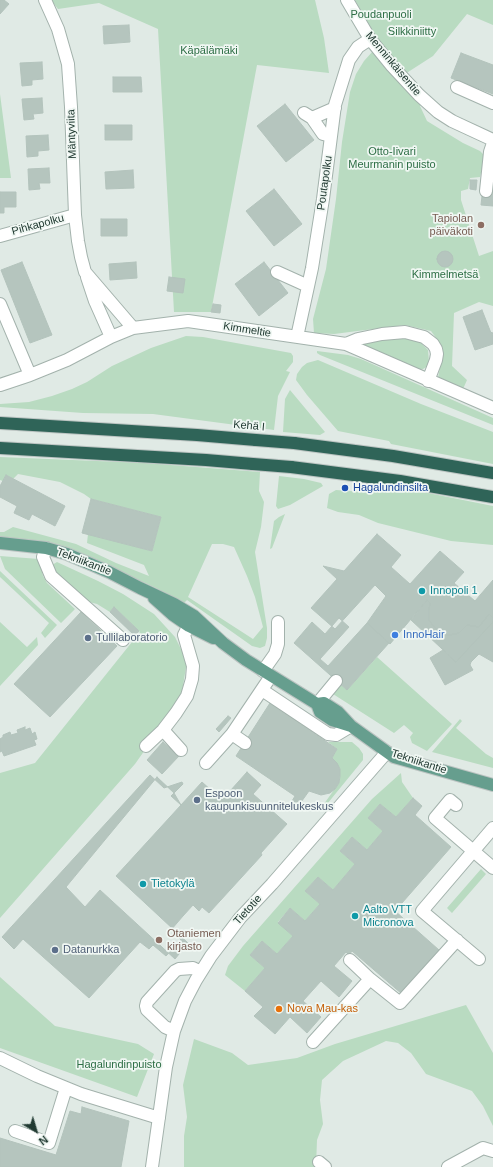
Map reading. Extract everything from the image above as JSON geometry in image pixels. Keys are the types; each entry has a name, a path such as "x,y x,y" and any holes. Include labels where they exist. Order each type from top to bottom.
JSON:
{"highway":[{"name":"Kehä I","path":"0,423 197,435 294,443 393,456 493,473"},
{"path":"0,448 198,459 291,467 400,481 493,498"}],"main road":[{"name":"Tekniikantie","path":"0,543 46,548 85,561 174,604 191,621 267,674 317,704 324,703 338,712 351,726 394,756 493,784"}],"street":[{"name":"Mäntyviita","path":"45,0 58,29 68,64 75,215 78,241 91,292 111,337"},
{"name":"Menninkäisentie","path":"347,0 370,39 403,79 419,95 452,122 493,141"},
{"name":"Poutapolku","path":"296,338 308,286 323,199 335,108 349,60 358,47 370,39"},
{"path":"457,87 493,102"},
{"path":"331,136 323,134 308,116 335,108"},
{"path":"486,192 490,152 493,141"},
{"name":"Pihkapolku","path":"0,236 75,215"},
{"name":"Mäntyviita","path":"86,272 133,328"},
{"path":"277,272 308,286"},
{"path":"0,304 30,375"},
{"name":"Kimmeltie","path":"0,385 68,360 111,337 133,328 188,321 296,338 346,344 493,408"},
{"path":"346,344 358,339 382,334 405,332 424,337 434,344 437,354 428,381"},
{"path":"46,548 43,557 51,576 123,640"},
{"path":"146,746 163,730 176,714 187,696 192,679 192,659 184,635 191,621"},
{"path":"206,763 232,734 262,690 278,644 278,622"},
{"path":"317,704 336,681"},
{"path":"262,690 328,734 336,735 351,726"},
{"path":"163,730 181,750"},
{"path":"232,734 244,743"},
{"name":"Tietotie","path":"152,1167 166,1067 174,1031 185,1001 201,972 240,918 272,884 387,752"},
{"path":"456,805 450,800 435,818 493,868"},
{"path":"478,959 422,911 493,828"},
{"path":"350,960 370,979 400,1003 457,940"},
{"path":"174,1031 165,1027 147,1010 147,1002 175,971 179,969 193,968 201,972"},
{"path":"313,1042 370,979"},
{"path":"0,1058 66,1088 159,1118"},
{"path":"15,1131 50,1143 66,1088"},
{"path":"448,1167 483,1148 493,1151"}],"green space":[{"name":"Käpälämäki","path":"51,0 315,0 324,38 329,73 257,65 211,312 174,312 158,29 99,3 58,9"},
{"name":"Silkkiniitty","path":"355,0 493,0 493,25 467,14 433,56 405,74 372,30"},
{"name":"Otto-Iivari Meurmanin puisto","path":"373,51 422,103 420,106 427,121 463,143 480,151 485,156 480,177 470,178 468,189 461,191 461,200 479,256 493,251 493,306 479,302 454,313 452,366 467,380 463,389 438,378 443,351 442,346 431,331 405,325 334,334 314,333 313,319 326,269 342,142 350,92 356,74 364,61"},
{"path":"0,94 11,178 0,178"},
{"path":"186,336 203,337 291,353 293,356 293,362 286,371 290,372 278,396 274,430 153,414 83,413 0,407 0,404 29,402 72,389 87,382 112,366 151,348"},
{"path":"407,336 418,340 428,350 428,366 423,369 419,370 363,346 364,341"},
{"path":"317,351 348,355 361,359 493,418 493,425 320,355"},
{"path":"318,360 421,404 493,432 493,464 391,444 389,441 338,431 296,380 297,374 302,367 307,363"},
{"path":"290,390 325,432 320,435 283,432 285,399"},
{"path":"0,457 145,463 260,472 259,491 264,502 261,527 255,552 267,628 265,646 260,648 252,646 187,600 184,603 156,588 80,553 45,542 0,537 0,532 4,532 13,527 76,544 116,563 149,576 144,565 87,543 88,534 152,551 161,517 91,499 60,482 18,474 13,479 6,475 3,481 0,480","holes":["212,544 223,544 234,547 255,597 263,627 253,639 188,597"]},
{"path":"279,476 304,479 321,483 323,486 290,505 278,509 276,506"},
{"path":"398,487 493,506 493,545 451,541 378,523 359,515 338,512 327,508 329,494 336,490 363,492"},
{"path":"285,514 272,548 270,549 274,521"},
{"path":"0,556 39,559 43,576 47,583 75,609 61,623 5,569"},
{"path":"57,562 123,594 154,614 175,637 187,661 182,692 169,716 135,764 0,918 0,773 35,763 140,632 114,607 110,612 97,604 85,601 52,573 52,565"},
{"path":"0,571 57,625 45,638 41,633 49,623 0,577"},
{"path":"0,622 27,647 37,637 38,645 0,686"},
{"path":"377,657 452,724 427,751 412,743 410,737 413,733 404,725 394,733 333,694 340,684 347,690"},
{"path":"460,719 462,721 456,728 486,754 493,758 493,768 432,752"},
{"path":"328,742 352,742 363,754 363,760 323,809 321,808 339,783 340,776 340,769 332,758 337,749"},
{"path":"401,773 402,782 413,798 396,817 380,804 368,818 383,831 367,850 352,837 340,851 355,864 333,890 318,877 305,891 320,904 305,921 290,908 278,922 293,936 277,954 262,941 250,955 265,968 245,991 225,975 228,966 243,946 372,799"},
{"path":"481,869 486,874 452,913 447,908"},
{"name":"Hagalundinpuisto","path":"0,977 55,1026 138,1044 154,1054 137,1097 0,1048"},
{"path":"466,1005 493,1053 493,1126 483,1106 472,1091 426,1074 411,1053 398,1043 386,1041 343,1061 322,1080 320,1100 323,1124 317,1140 316,1167 184,1167 184,1136 187,1117 183,1085 194,1039 232,1053 248,1065 297,1058 335,1044"}],"building":[{"path":"0,0 4,0 9,4 0,14"},
{"path":"129,25 130,42 104,44 103,26"},
{"path":"461,53 493,65 493,94 451,78"},
{"path":"42,62 43,79 32,80 32,85 22,86 20,63"},
{"path":"113,77 141,77 142,92 113,92"},
{"path":"42,98 43,113 33,114 34,119 24,120 22,99"},
{"path":"285,104 314,140 286,162 257,126"},
{"path":"105,125 132,125 132,140 105,140"},
{"path":"48,135 49,150 38,151 38,156 27,157 26,136"},
{"path":"49,168 50,183 39,183 40,189 29,190 28,169"},
{"path":"133,170 134,188 106,189 105,172"},
{"path":"492,177 493,206 481,205 482,196 490,197"},
{"path":"470,180 477,180 476,190 470,189"},
{"path":"274,189 302,224 274,246 246,211"},
{"path":"0,192 16,192 16,207 4,207 4,213 0,213"},
{"path":"101,219 127,219 127,236 101,236"},
{"path":"445,251 451,253 453,259 451,265 445,267 439,265 437,259 439,253"},
{"path":"22,262 52,335 30,343 1,270"},
{"path":"136,262 137,278 110,280 109,264"},
{"path":"264,262 288,293 259,316 235,284"},
{"path":"169,277 185,279 183,293 167,291"},
{"path":"213,304 221,305 220,313 211,312"},
{"path":"482,310 493,335 493,344 475,350 463,317"},
{"path":"6,475 65,506 55,526 32,514 29,520 14,513 17,506 0,497 0,486"},
{"path":"91,499 161,517 152,551 82,533"},
{"name":"Innopoli 1","path":"377,534 401,555 391,567 410,584 440,551 464,572 454,583 475,601 493,580 493,618 489,614 479,627 467,625 459,633 450,635 442,634 429,620 430,603 427,600 390,644 367,623 386,596 375,585 335,629 311,608 337,579 323,566 344,571"},
{"path":"427,600 430,603 429,620 442,634 450,635 459,633 467,625 479,627 489,614 493,618 493,622 456,662 411,620"},
{"path":"114,607 139,631 135,636 110,612"},
{"path":"81,612 117,646 50,717 14,684"},
{"path":"339,618 349,627 320,659 328,666 367,623 389,643 347,690 294,643 312,622 325,634"},
{"path":"493,622 493,662 479,654 471,662 470,665 473,670 445,685 430,658 443,650 456,662"},
{"path":"270,703 337,749 332,758 340,769 339,783 330,793 321,795 309,791 299,805 292,801 295,796 236,756"},
{"path":"228,716 231,718 219,732 216,729"},
{"path":"25,727 25,730 30,728 32,734 35,732 37,739 34,740 36,745 4,756 2,751 0,752 0,739 3,735 10,732 11,735 18,733 17,730"},
{"path":"163,742 179,756 162,774 147,760"},
{"name":"Tietokylä","path":"247,772 261,785 253,794 287,824 261,853 262,855 209,913 202,907 199,911 193,905 171,930 181,940 166,956 153,945 149,949 140,942 89,998 23,939 14,949 2,937 150,775 164,788 182,782 183,784 171,796 181,805 202,782 222,800"},
{"path":"157,777 174,793 181,805 116,876 188,943 175,959 100,890 85,907 66,887"},
{"name":"Aalto VTT Micronova","path":"413,798 422,806 415,815 451,847 395,911 439,950 402,994 352,951 349,955 346,952 334,966 352,981 339,997 321,981 303,1001 321,1017 307,1033 290,1017 275,1034 254,1016 263,1007 245,991 265,968 250,955 262,941 277,954 293,936 278,923 290,908 305,921 320,904 305,891 318,877 333,890 355,864 340,851 352,837 367,850 383,831 368,818 380,804 396,817"},
{"path":"82,1107 129,1121 121,1167 0,1167 0,1138 56,1155 70,1111 81,1114"}],"place":[{"name":"Tapiolan päiväkoti","path":"481,225"},
{"name":"Hagalundinsilta","path":"345,488"},
{"name":"Innopoli 1","path":"422,591"},
{"name":"InnoHair","path":"395,635"},
{"name":"Tullilaboratorio","path":"88,638"},
{"name":"Espoon kaupunkisuunnitelukeskus","path":"197,800"},
{"name":"Tietokylä","path":"143,884"},
{"name":"Aalto VTT Micronova","path":"355,916"},
{"name":"Otaniemen kirjasto","path":"159,940"},
{"name":"Datanurkka","path":"55,950"},
{"name":"Nova Mau-kas","path":"279,1009"}],"park label":[{"name":"Poudanpuoli","path":"381,15"},
{"name":"Kimmelmetsä","path":"445,275"}]}
